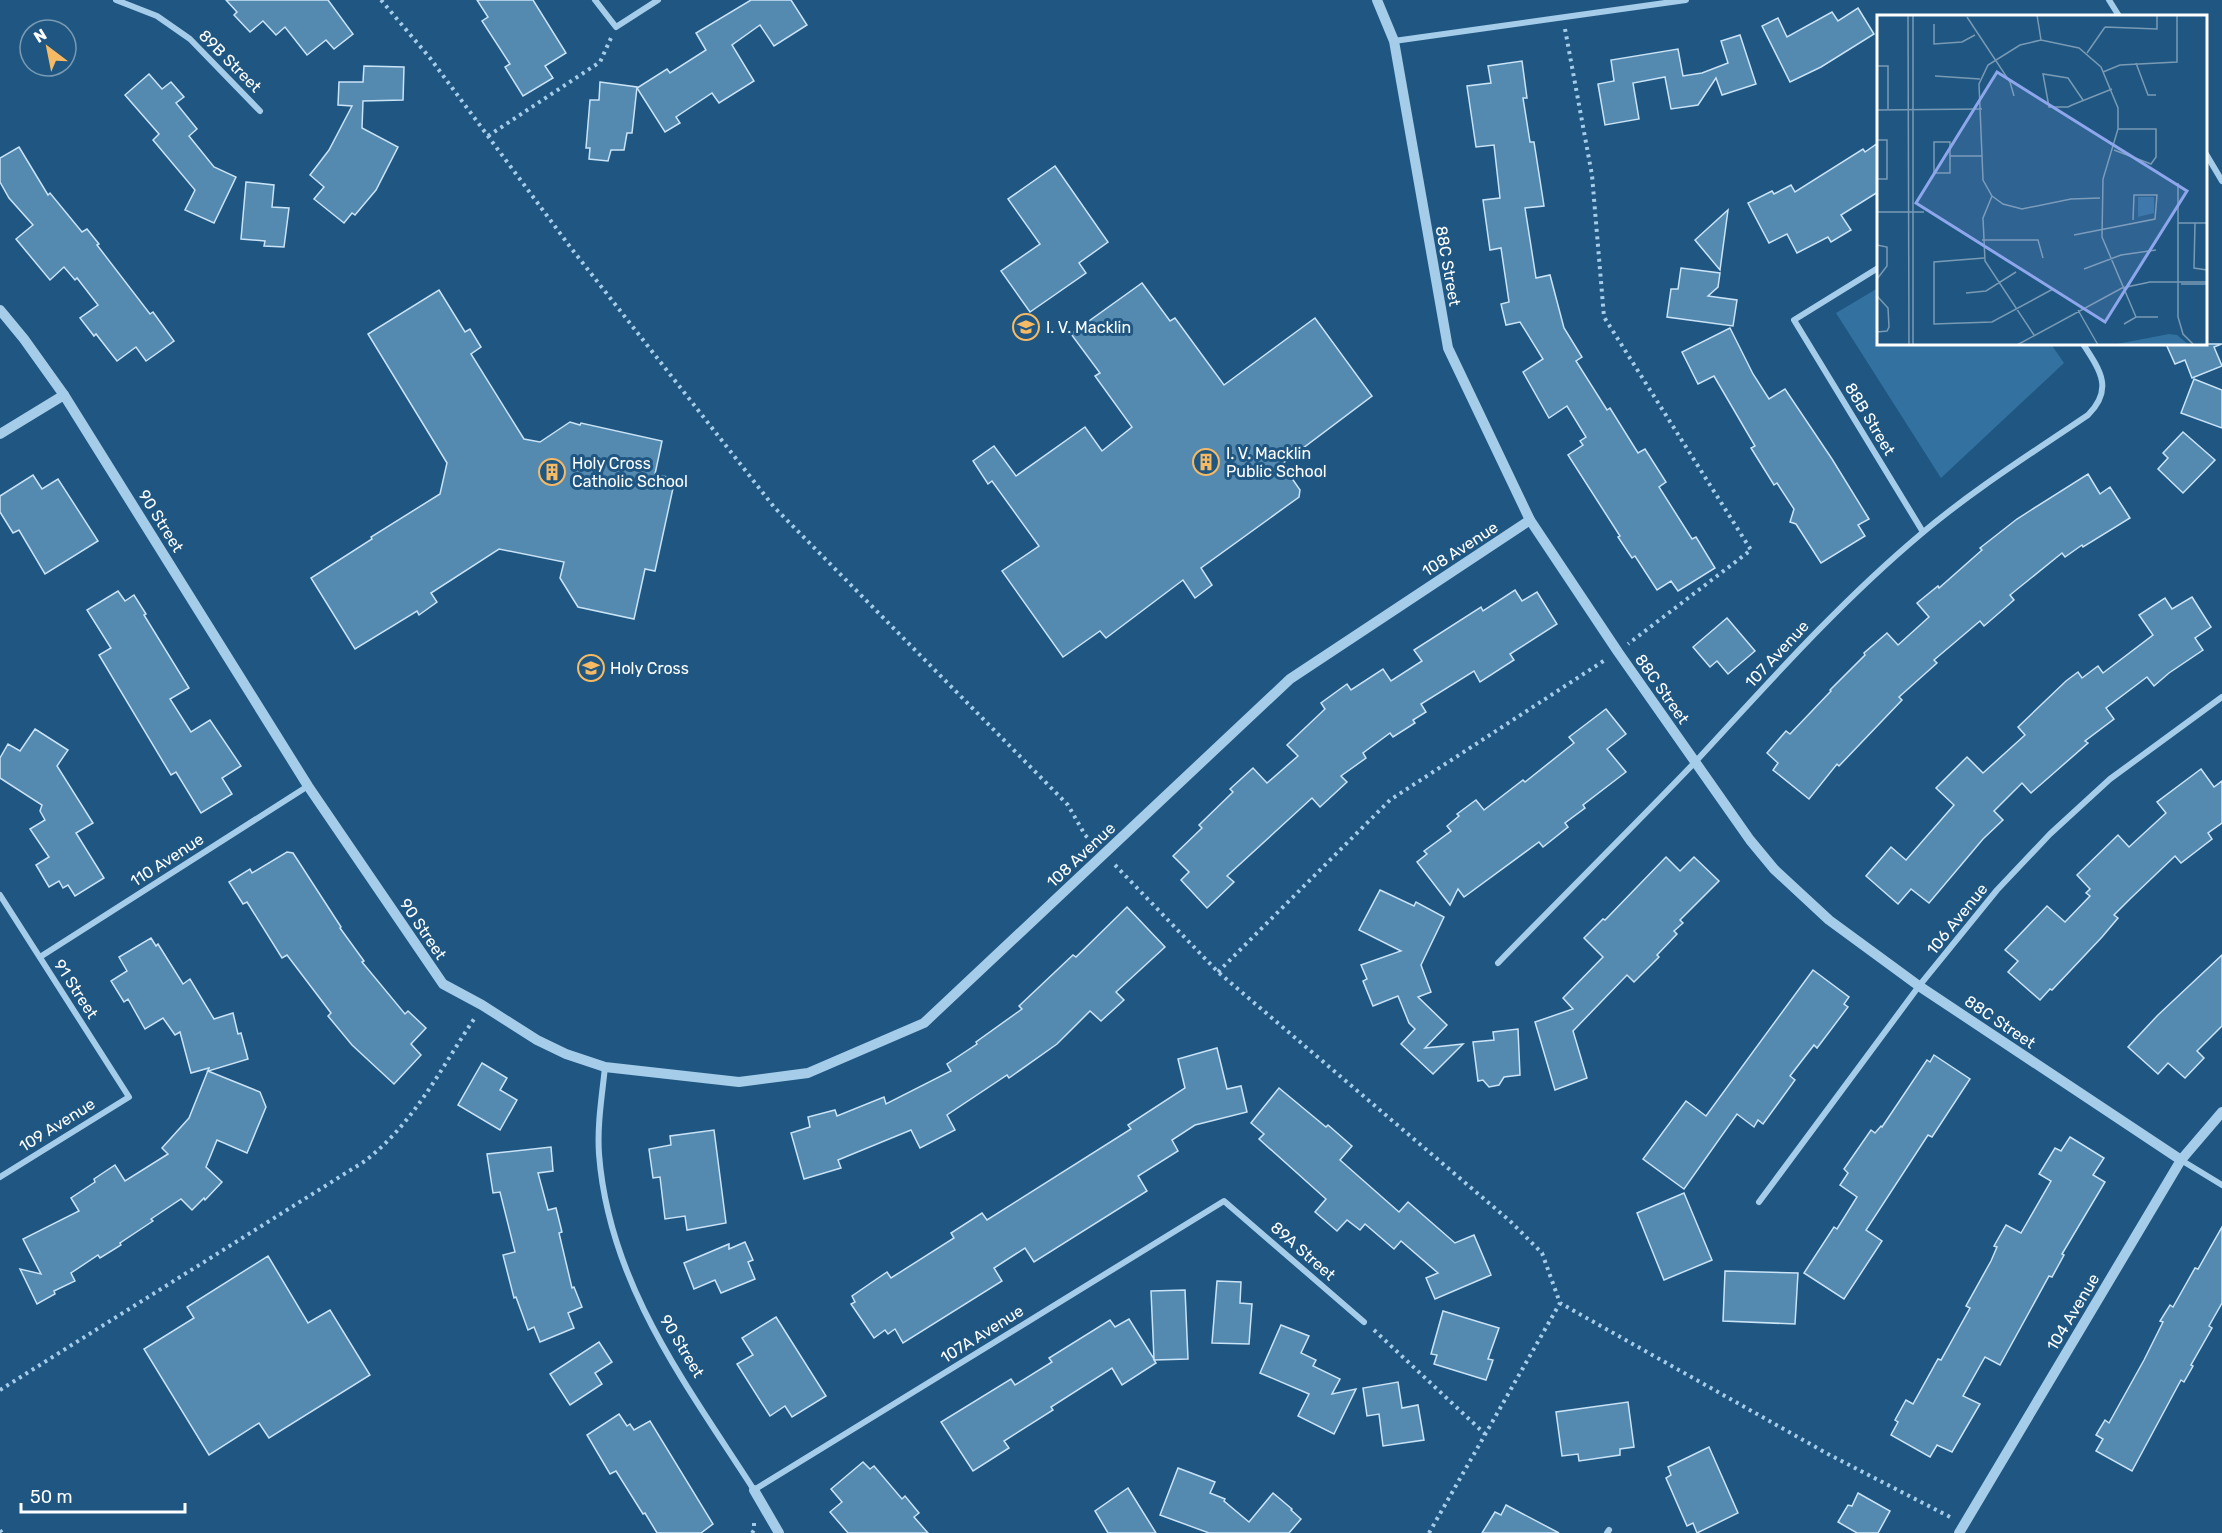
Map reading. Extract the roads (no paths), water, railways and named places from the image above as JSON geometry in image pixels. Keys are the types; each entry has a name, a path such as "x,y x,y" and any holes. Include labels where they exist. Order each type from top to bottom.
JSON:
{"street":[{"name":"89B Street","path":"116,0 157,16 190,39 260,111"},
{"path":"595,0 616,27 658,0"},
{"name":"88C Street","path":"1377,0 1394,41 1448,348 1530,520 1617,652 1750,840 1781,876 1829,920 1919,986 2222,1185"},
{"path":"1394,41 1686,0"},
{"path":"2109,0 2118,15"},
{"path":"2207,157 2222,181"},
{"name":"88B Street","path":"1877,269 1794,320 1923,532"},
{"name":"90 Street","path":"0,310 64,395 308,786 443,984 482,1005 537,1040 566,1054 605,1067 599,1117 599,1153 608,1214 625,1270 654,1330 779,1533"},
{"name":"107 Avenue","path":"1498,963 1695,762 1828,619 1923,532 1987,484 2088,415 2097,406 2103,394 2103,381 2084,345"},
{"path":"0,434 64,395"},
{"name":"108 Avenue","path":"605,1067 739,1082 808,1073 924,1023 1290,679 1530,520"},
{"name":"106 Avenue","path":"1759,1202 1919,986 1997,890 2050,834 2110,778 2222,697"},
{"name":"110 Avenue","path":"40,957 308,786"},
{"name":"91 Street","path":"0,895 129,1097"},
{"name":"109 Avenue","path":"0,1177 129,1097"},
{"name":"104 Avenue","path":"1961,1529 2181,1160 2222,1112"},
{"name":"107A Avenue","path":"754,1490 1224,1201"},
{"name":"89A Street","path":"1224,1201 1364,1322"}],"place":[{"name":"I. V. Macklin","path":"1026,327"},
{"name":"I. V. Macklin Public School","path":"1206,462"},
{"name":"Holy Cross Catholic School","path":"552,472"},
{"name":"Holy Cross","path":"591,668"}]}
